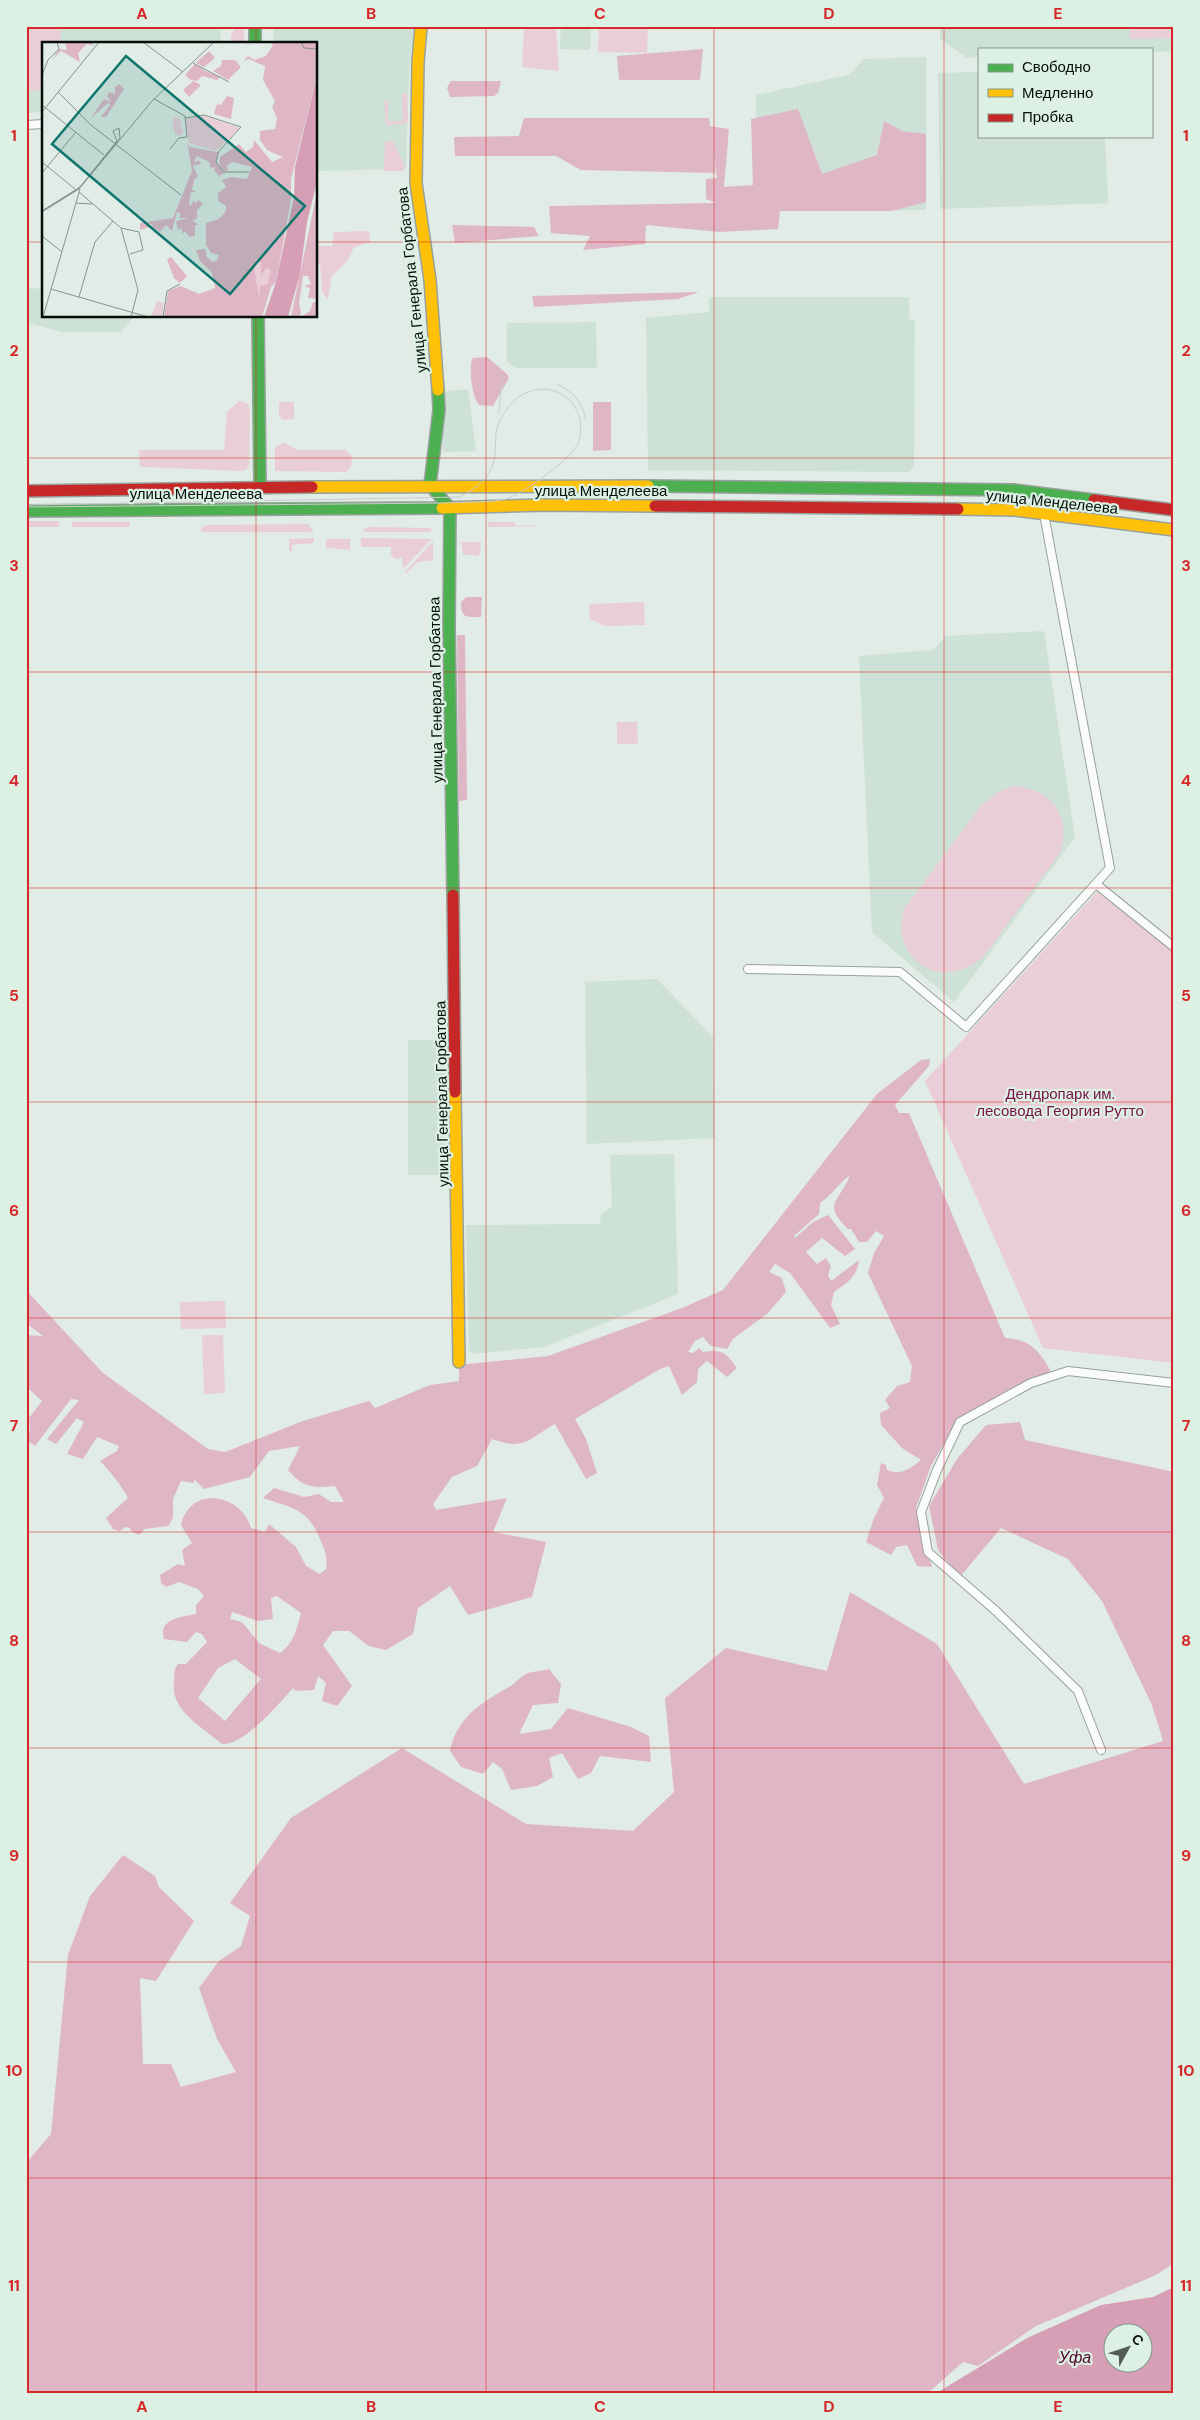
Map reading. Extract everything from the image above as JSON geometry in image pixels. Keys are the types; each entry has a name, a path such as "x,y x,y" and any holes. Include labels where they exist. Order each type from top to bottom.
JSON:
{"main road":[{"path":"255,26 255,42"},
{"name":"улица Генерала Горбатова","path":"421,26 418,62 416,183 430,280 439,410 430,485"},
{"path":"258,318 260,486"},
{"path":"430,485 450,508"},
{"name":"улица Менделеева","path":"26,491 260,486 430,485 754,486 1014,490 1174,510"},
{"name":"улица Менделеева","path":"26,511 450,508 544,505 1015,510 1174,530"},
{"name":"улица Генерала Горбатова","path":"450,508 459,1362"}],"street":[{"path":"26,124 42,124"},
{"path":"748,969 900,972 966,1027 1110,868 1044,514 1045,494"},
{"path":"1096,884 1174,947"},
{"path":"1101,1750 1078,1691 996,1611 928,1552 921,1512 937,1470 960,1422 1031,1382 1068,1371 1174,1383"}],"shaded area":[{"path":"26,26 220,26 221,42 42,42 42,112 26,113"},
{"path":"273,26 414,26 409,75 406,169 318,171 318,42 274,42"},
{"path":"561,26 591,26 590,50 560,49"},
{"path":"940,26 1174,26 1174,51 1152,52 1152,48 978,48 978,57 967,58 940,39"},
{"path":"703,49 700,80 619,80 617,56"},
{"path":"926,57 926,210 758,211 756,95 849,75 864,59"},
{"path":"978,72 978,138 1105,138 1108,203 940,209 938,73"},
{"path":"451,81 501,81 498,93 494,96 450,97 447,88"},
{"path":"798,109 822,174 877,155 884,121 902,131 926,134 926,202 892,211 780,211 778,229 720,232 646,225 645,244 583,250 590,236 551,233 549,206 716,203 706,199 706,179 717,178 713,150 715,173 581,170 556,156 455,156 454,137 519,136 524,118 709,118 710,126 729,129 724,187 753,185 751,119"},
{"path":"452,225 534,227 539,236 455,243"},
{"path":"42,288 42,318 132,318 121,332 62,332 26,322 26,289"},
{"path":"699,292 678,299 534,307 532,296"},
{"path":"709,297 909,297 909,319 915,320 914,467 909,472 648,470 646,318 709,312"},
{"path":"596,322 597,368 516,368 507,362 507,323"},
{"path":"487,357 507,374 509,378 493,406 480,405 477,402 472,383 471,368 473,358"},
{"path":"468,389 476,451 443,452 440,392"},
{"path":"593,402 611,402 611,450 593,451"},
{"path":"466,597 482,597 481,617 469,617 462,612 461,602"},
{"path":"1044,631 1075,837 954,1002 872,932 859,656 933,650 946,636"},
{"path":"457,635 465,635 467,800 459,801"},
{"path":"657,979 713,1037 715,1138 587,1144 585,982"},
{"path":"408,1040 445,1040 445,1175 408,1175"},
{"path":"930,1059 929,1066 895,1105 899,1113 909,1113 1005,1338 1022,1341 1034,1348 1052,1373 956,1422 931,1466 916,1508 932,1567 917,1566 907,1545 896,1547 891,1555 866,1542 874,1518 884,1498 877,1485 881,1463 886,1465 887,1470 901,1472 909,1469 921,1460 902,1448 881,1425 880,1413 890,1408 885,1400 897,1386 910,1382 912,1366 868,1273 874,1253 884,1236 876,1231 867,1242 859,1242 851,1229 848,1229 840,1220 834,1208 835,1202 850,1175 820,1203 819,1214 794,1236 795,1238 813,1222 828,1215 855,1249 845,1256 822,1238 806,1252 817,1264 826,1258 831,1266 828,1275 831,1281 859,1260 854,1275 834,1292 831,1305 840,1324 830,1328 790,1273 775,1264 769,1272 782,1278 786,1292 768,1313 733,1339 727,1349 711,1346 703,1337 695,1341 688,1352 693,1353 699,1348 703,1352 715,1351 723,1353 737,1368 727,1377 707,1361 698,1369 697,1382 682,1395 669,1366 660,1369 575,1419 586,1439 597,1473 586,1479 555,1424 526,1442 512,1444 492,1439 477,1466 452,1477 433,1504 436,1510 507,1498 493,1532 546,1542 532,1597 468,1615 450,1586 418,1608 413,1634 386,1650 369,1646 349,1631 333,1631 323,1645 352,1686 337,1706 322,1701 326,1683 318,1676 314,1690 296,1691 293,1688 260,1723 231,1743 222,1744 189,1717 177,1701 174,1692 175,1668 178,1664 186,1664 207,1642 202,1634 196,1632 187,1642 164,1639 163,1632 164,1627 172,1620 196,1614 196,1605 204,1596 198,1589 179,1582 166,1587 161,1583 160,1575 178,1564 185,1566 182,1550 192,1543 181,1525 186,1512 194,1503 205,1499 216,1498 227,1501 238,1507 246,1516 251,1528 265,1532 269,1524 296,1547 306,1566 320,1574 326,1569 327,1565 325,1551 310,1521 291,1507 263,1498 274,1488 304,1497 319,1494 331,1502 344,1502 335,1486 309,1486 293,1476 288,1470 300,1446 269,1451 250,1477 204,1489 194,1479 194,1483 181,1481 173,1499 173,1518 168,1526 145,1529 139,1535 131,1531 130,1528 125,1527 120,1531 113,1529 106,1518 128,1498 115,1478 100,1461 117,1451 119,1446 97,1437 83,1459 67,1454 84,1422 77,1418 56,1444 47,1439 79,1400 71,1399 35,1446 26,1440 30,1429 29,1418 42,1401 28,1388 26,1335 43,1336 26,1323 26,1290 103,1373 208,1449 225,1452 303,1421 369,1401 375,1408 430,1385 459,1381 459,1365 548,1356 682,1308 723,1290 877,1094 921,1060","holes":["277,1596 301,1613 292,1640 280,1653 259,1643 242,1622 230,1619 232,1612 258,1621 273,1619 271,1598","235,1659 261,1679 225,1721 198,1698 218,1668"]},
{"path":"674,1154 678,1294 544,1347 473,1354 469,1350 466,1225 600,1224 601,1215 612,1206 610,1155"},
{"path":"1020,1422 1025,1440 1174,1472 1174,2263 1156,2275 1036,2326 978,2366 963,2362 927,2394 26,2394 26,2163 51,2134 68,1955 90,1896 123,1855 155,1876 159,1887 194,1921 156,1981 140,1978 143,2064 171,2064 181,2087 236,2072 217,2039 199,1988 219,1961 241,1946 250,1916 230,1903 291,1818 402,1748 526,1824 633,1831 674,1792 665,1698 726,1648 827,1671 850,1592 937,1644 1024,1784 1163,1741 1152,1705 1102,1601 1068,1559 1001,1528 959,1578 938,1550 929,1506 957,1459 986,1425"},
{"path":"549,1669 561,1684 558,1703 533,1705 519,1734 551,1729 568,1708 631,1727 649,1736 651,1762 600,1756 591,1773 578,1779 562,1753 549,1758 553,1777 537,1786 511,1790 502,1769 493,1762 483,1774 461,1767 450,1751 458,1729 472,1712 524,1675"}],"green space":[{"path":"26,26 60,26 61,42 42,42 42,90 26,91"},
{"path":"237,26 244,26 244,42 231,42 231,35"},
{"path":"524,26 556,26 559,71 522,67"},
{"path":"599,26 648,26 647,53 598,52"},
{"path":"1130,26 1174,26 1174,38 1130,39"},
{"path":"402,93 407,93 408,123 386,125 384,101 388,101 388,121 403,121"},
{"path":"385,141 393,141 404,164 404,171 384,171"},
{"path":"369,231 370,242 354,247 348,260 332,276 328,299 322,292 318,246 332,246 334,232"},
{"path":"239,401 247,403 250,409 249,465 246,470 140,467 139,450 224,450 227,412"},
{"path":"279,402 294,402 294,419 283,420 279,415"},
{"path":"283,442 297,450 346,450 352,456 351,467 346,472 275,471 275,448"},
{"path":"26,521 59,521 59,527 29,527"},
{"path":"72,522 130,522 130,527 72,527"},
{"path":"488,522 515,522 515,525 544,526 488,527"},
{"path":"308,524 314,532 200,532 202,527 207,525"},
{"path":"367,527 430,528 433,532 363,532"},
{"path":"314,538 314,543 292,545 292,551 289,551 289,539"},
{"path":"361,538 432,539 403,569 402,558 395,559 391,555 391,547 361,547"},
{"path":"326,539 350,539 350,550 328,548 326,550"},
{"path":"433,541 433,560 418,562 407,573 405,572"},
{"path":"461,542 481,542 480,554 477,556 463,554"},
{"path":"644,602 645,625 604,626 590,619 589,604"},
{"path":"617,722 637,722 638,744 617,744"},
{"path":"1013,786 1027,788 1038,793 1056,807 1061,816 1063,827 1060,853 983,957 968,967 952,972 937,971 923,966 912,957 905,944 902,928 904,909 981,806 998,792"},
{"name":"Дендропарк им. лесовода Георгия Рутто","path":"1097,892 1174,952 1174,1363 1043,1348 925,1081"},
{"path":"225,1301 226,1328 181,1329 180,1302"},
{"path":"202,1335 223,1335 225,1393 204,1394"}],"water":[{"name":"Уфа","path":"1174,2287 1174,2394 935,2394 1027,2338 1101,2305 1153,2297"}],"tram line":[{"path":"499,413 502,376"},
{"path":"557,384 576,398 580,403 586,420"},
{"path":"26,505 460,497 479,485 492,467 499,423 508,407 520,396 545,389 566,397 574,405 579,416 581,428 579,441 575,448 559,465 517,494 496,501 26,507"}],"traffic: fast":[{"path":"255,26 255,42"},
{"path":"258,318 260,486"},
{"path":"438,390 439,410 430,485 450,508 449,627 453,895"},
{"path":"648,486 1014,490 1094,500"},
{"path":"26,511 442,508"}],"traffic: slow":[{"path":"421,26 418,62 416,183 430,280 438,390"},
{"path":"312,487 648,486"},
{"path":"442,508 544,505 655,506"},
{"path":"958,509 1015,510 1174,530"},
{"path":"455,1092 459,1362"}],"traffic: jam":[{"path":"26,491 312,487"},
{"path":"1094,500 1174,510"},
{"path":"655,506 958,509"},
{"path":"453,895 455,1092"}]}
